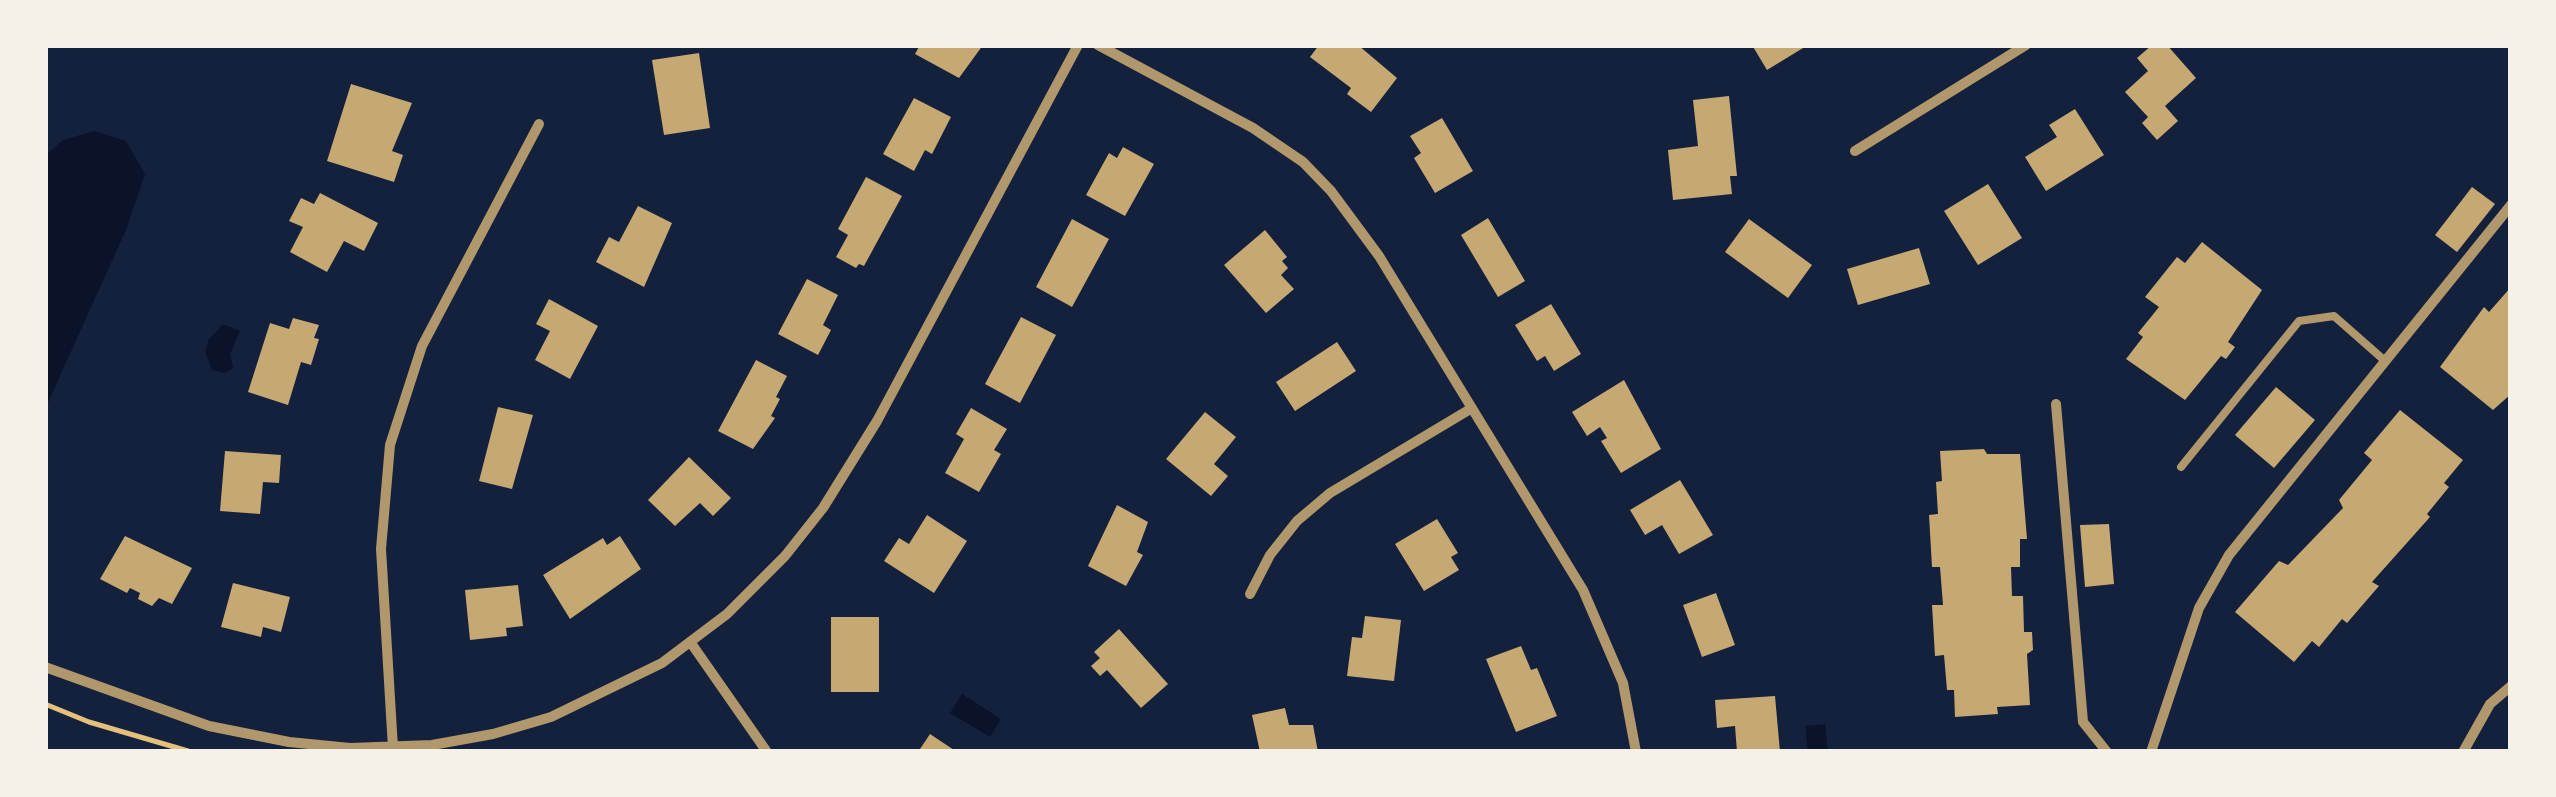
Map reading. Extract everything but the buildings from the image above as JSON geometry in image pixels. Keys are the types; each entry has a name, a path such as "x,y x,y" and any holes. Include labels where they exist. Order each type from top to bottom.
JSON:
{"street":[{"path":"45,667 209,726 289,742 393,748 492,734 551,717 608,693 691,643 727,614 785,556 823,508 877,421 1078,45"},
{"path":"1098,45 1253,128 1303,162 1331,191 1379,256 1583,590 1610,645 1628,702 1636,752"},
{"path":"1855,150 2026,45"},
{"path":"393,748 381,548 390,445 422,346 539,124"},
{"path":"2151,752 2194,623 2222,566 2265,506 2511,205"},
{"path":"2056,404 2083,722 2107,752"},
{"path":"1250,594 1270,555 1298,521 1330,493 1472,408"},
{"path":"691,643 767,752"},
{"path":"2463,752 2490,704 2511,686"}],"lane":[{"path":"2181,467 2299,321 2334,316 2384,360"}],"path":[{"path":"45,704 89,722 188,751"}],"water":[{"path":"94,131 126,141 145,174 126,230 45,409 45,156 63,140"},
{"path":"223,324 240,331 230,354 233,368 225,373 212,370 205,352 209,339"},
{"path":"962,694 1001,719 990,737 950,713"},
{"path":"1825,724 1828,752 1808,752 1805,726"}]}
